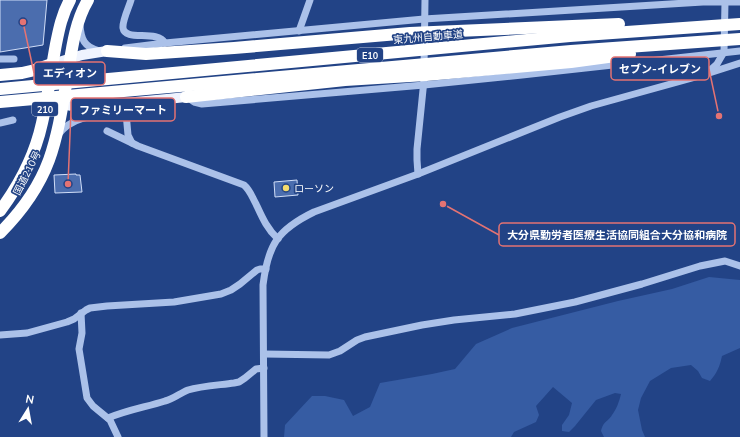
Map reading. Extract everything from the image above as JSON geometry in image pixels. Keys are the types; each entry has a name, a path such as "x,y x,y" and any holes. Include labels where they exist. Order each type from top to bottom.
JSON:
{"highway":[{"name":"国道210号","path":"0,211 23,175 32,157 42,123 60,25 70,0"},
{"name":"国道210号","path":"0,233 32,193 43,172 54,141 64,99 76,30 88,0"},
{"path":"103,51 146,54 410,33 740,19"},
{"name":"東九州自動車道","path":"1,93 570,36 740,24"},
{"path":"186,97 345,80 426,75 571,62 740,40"},
{"name":"E10","path":"1,93 740,40"},
{"path":"0,74 51,69 63,86 64,99"},
{"path":"1,93 25,93 47,99"},
{"path":"1,93 24,97 35,107 39,120 38,137"}],"main road":[{"path":"51,69 70,58 103,51"},
{"path":"47,99 64,99 72,106 83,107 186,97"}],"street":[{"path":"131,0 123,22 123,30 129,34 159,37 164,40 165,43"},
{"path":"299,31 310,0"},
{"path":"418,174 417,149 424,85 425,0"},
{"path":"81,15 81,33 83,40 93,49 103,51 165,43 424,19 703,2 740,2"},
{"path":"703,76 717,64 724,52 725,2"},
{"path":"186,97 194,102 202,104 424,85 740,50"},
{"path":"0,59 14,59"},
{"path":"264,437 263,285 269,256 272,249 278,239 290,226 314,212 418,174 560,117 591,106 703,76 740,63"},
{"path":"54,141 65,127 76,120 95,116 137,112 167,99"},
{"path":"126,113 128,135 132,143"},
{"path":"0,123 13,120"},
{"path":"107,132 138,146 244,184 250,192 264,223 278,239"},
{"path":"264,354 329,355 340,351 356,340 366,337 422,325 454,320 515,314 575,302 725,260 740,266"},
{"path":"0,335 27,333 47,328 71,321 86,310 101,306 174,302 221,294 240,284 257,270 266,269"},
{"path":"81,313 82,333 79,349 87,398 93,406 108,418 118,437"},
{"path":"108,418 133,409 171,399 187,390 194,388 234,383 245,378 256,368 264,368"}],"shaded area":[{"path":"709,277 740,280 740,348 722,356 718,369 710,381 702,378 698,371 691,365 671,368 650,381 641,398 638,410 645,437 604,437 601,431 602,427 615,410 621,394 615,393 596,400 569,432 562,431 562,425 569,415 572,403 553,387 536,406 539,415 536,422 514,432 511,437 284,437 285,425 312,396 325,396 344,400 353,416 370,407 380,383 455,369 476,344 512,328 672,289"}],"building":[{"path":"0,0 47,0 43,45 0,52"},
{"path":"54,175 80,175 82,192 55,193"},
{"name":"ローソン","path":"297,180 298,195 275,197 274,182"}],"place":[{"name":"エディオン","path":"23,22"},
{"name":"セブン-イレブン","path":"719,116"},
{"name":"ファミリーマート","path":"68,184"},
{"name":"ローソン","path":"286,188"},
{"name":"大分県勤労者医療生活協同組合大分協和病院","path":"443,204"}]}
